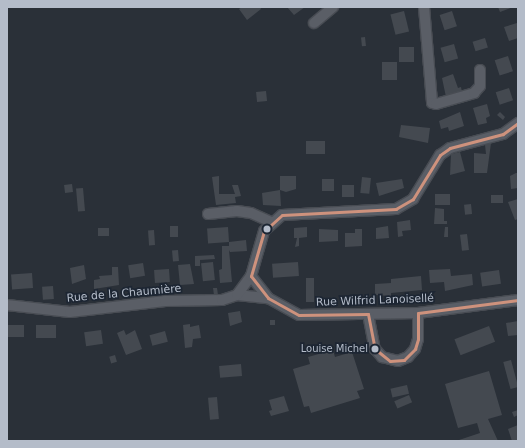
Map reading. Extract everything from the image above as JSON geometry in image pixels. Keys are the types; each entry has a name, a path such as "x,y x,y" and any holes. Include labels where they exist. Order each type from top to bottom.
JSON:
{"street":[{"path":"314,23 333,7"},
{"path":"424,7 432,103 436,104 474,93 480,86 480,70"},
{"path":"237,295 251,276 264,232 271,222 282,215 295,213 396,209 413,199 440,155 450,148 503,134 518,123"},
{"path":"208,214 237,211 251,213 271,222"},
{"path":"251,276 268,298"},
{"name":"Rue Wilfrid Lanoisellé","path":"237,295 268,298 299,315 418,313 518,300"},
{"name":"Rue de la Chaumière","path":"7,305 70,312 166,301 222,300 237,295"},
{"path":"368,314 375,349 382,357 398,361 408,357 415,349 418,340 418,313"}],"building":[{"path":"242,7 260,7 261,9 247,20 239,9"},
{"path":"287,7 305,7 294,15"},
{"path":"498,7 513,7 500,12"},
{"path":"404,11 409,31 395,35 390,14"},
{"path":"452,11 457,26 445,30 440,15"},
{"path":"517,23 518,38 509,41 504,27"},
{"path":"361,37 365,37 366,46 362,46"},
{"path":"485,38 488,48 475,51 473,42"},
{"path":"454,44 458,58 445,62 441,48"},
{"path":"399,47 414,47 414,62 399,62"},
{"path":"508,56 513,71 500,76 495,60"},
{"path":"382,62 397,62 397,80 382,80"},
{"path":"453,74 458,88 461,87 462,92 446,97 442,78"},
{"path":"509,88 513,100 500,105 496,92"},
{"path":"266,91 267,101 257,102 256,92"},
{"path":"487,104 490,116 486,118 487,123 478,125 473,108"},
{"path":"460,112 464,126 449,131 448,127 441,129 439,121"},
{"path":"500,112 505,117 503,120 497,115"},
{"path":"401,125 430,128 428,143 399,137"},
{"path":"306,141 325,141 325,154 306,154"},
{"path":"491,143 487,173 474,173 474,153 486,154 485,145"},
{"path":"460,152 465,171 450,175 451,154"},
{"path":"518,173 518,188 511,189 510,176"},
{"path":"219,176 219,194 235,194 232,185 238,185 241,196 235,197 236,203 216,205 212,177"},
{"path":"280,176 296,176 296,189 286,192 280,190"},
{"path":"362,177 371,178 369,194 360,193"},
{"path":"322,179 334,179 334,191 322,191"},
{"path":"402,179 404,188 379,196 376,183"},
{"path":"72,184 73,192 65,193 64,185"},
{"path":"342,185 354,185 354,197 342,197"},
{"path":"83,188 85,211 78,212 76,189"},
{"path":"280,190 281,206 263,205 262,193"},
{"path":"435,194 450,194 450,205 435,205"},
{"path":"491,195 503,195 503,203 491,203"},
{"path":"518,199 518,219 515,220 508,202"},
{"path":"471,204 472,214 465,215 464,205"},
{"path":"435,208 444,209 444,221 447,221 447,224 434,224"},
{"path":"410,220 411,230 402,231 403,236 398,237 397,222"},
{"path":"170,226 178,226 178,237 170,237"},
{"path":"388,226 389,238 376,239 376,228"},
{"path":"228,227 229,242 208,243 207,228"},
{"path":"307,227 307,237 299,238 299,246 295,247 297,238 294,238 294,228"},
{"path":"445,227 448,227 448,237 444,237"},
{"path":"98,228 109,228 109,236 98,236"},
{"path":"319,229 338,230 338,241 319,242"},
{"path":"355,229 362,229 362,246 345,247 345,233 355,233"},
{"path":"148,230 154,230 155,245 149,245"},
{"path":"467,234 469,250 462,251 460,235"},
{"path":"246,240 247,251 230,252 229,250 232,282 220,283 219,270 222,269 222,246 229,246 229,242"},
{"path":"178,250 179,261 173,261 172,251"},
{"path":"214,255 215,259 200,260 200,266 195,266 195,256"},
{"path":"213,262 215,280 203,281 201,263"},
{"path":"298,262 299,276 273,278 272,264"},
{"path":"143,263 145,276 130,278 128,265"},
{"path":"190,264 194,284 180,285 178,265"},
{"path":"84,265 86,279 72,284 70,268"},
{"path":"112,267 118,267 119,285 94,289 94,280 100,279 99,276 112,275"},
{"path":"169,269 170,282 155,283 154,270"},
{"path":"450,269 451,276 472,274 473,285 445,291 444,282 430,283 429,270"},
{"path":"499,270 501,284 482,287 480,273"},
{"path":"32,273 33,288 12,289 11,274"},
{"path":"421,276 422,290 391,293 391,296 375,295 375,284 391,283 391,279"},
{"path":"306,278 314,278 314,302 306,302"},
{"path":"53,286 54,299 43,300 42,287"},
{"path":"213,288 217,288 218,295 214,295"},
{"path":"240,311 242,322 230,326 228,313"},
{"path":"270,320 275,320 275,325 270,325"},
{"path":"518,321 518,335 508,336 506,323"},
{"path":"190,324 190,327 199,325 201,338 193,339 192,347 185,348 183,325"},
{"path":"7,325 24,325 24,337 7,337"},
{"path":"36,325 56,325 56,338 36,338"},
{"path":"489,326 495,342 461,355 454,339"},
{"path":"101,330 103,344 86,346 84,332"},
{"path":"124,330 126,335 135,330 142,349 126,355 117,333"},
{"path":"165,331 168,342 152,346 150,335"},
{"path":"333,350 335,357 352,352 364,389 357,391 360,398 311,413 309,406 304,407 293,369 310,364 308,357"},
{"path":"115,355 117,362 111,363 109,357"},
{"path":"511,360 518,387 511,389 503,362"},
{"path":"241,364 242,376 220,378 219,366"},
{"path":"489,371 502,415 488,419 498,441 456,441 480,433 477,423 458,428 445,384"},
{"path":"407,385 409,394 392,398 390,389"},
{"path":"409,395 412,402 397,409 394,401"},
{"path":"284,396 289,411 271,416 269,411 272,410 269,400"},
{"path":"217,397 219,419 210,420 208,398"},
{"path":"518,410 518,415 514,417 512,412"},
{"path":"518,425 518,441 512,441 508,429"}],"transit line":[{"path":"518,123 503,134 450,148 440,155 413,199 396,209 282,215 264,231 251,276 268,298 299,315 368,314 375,349 390,361 404,360 415,349 418,339 418,313 518,300"}],"place":[{"name":"Louise Michel","path":"375,349"}]}
